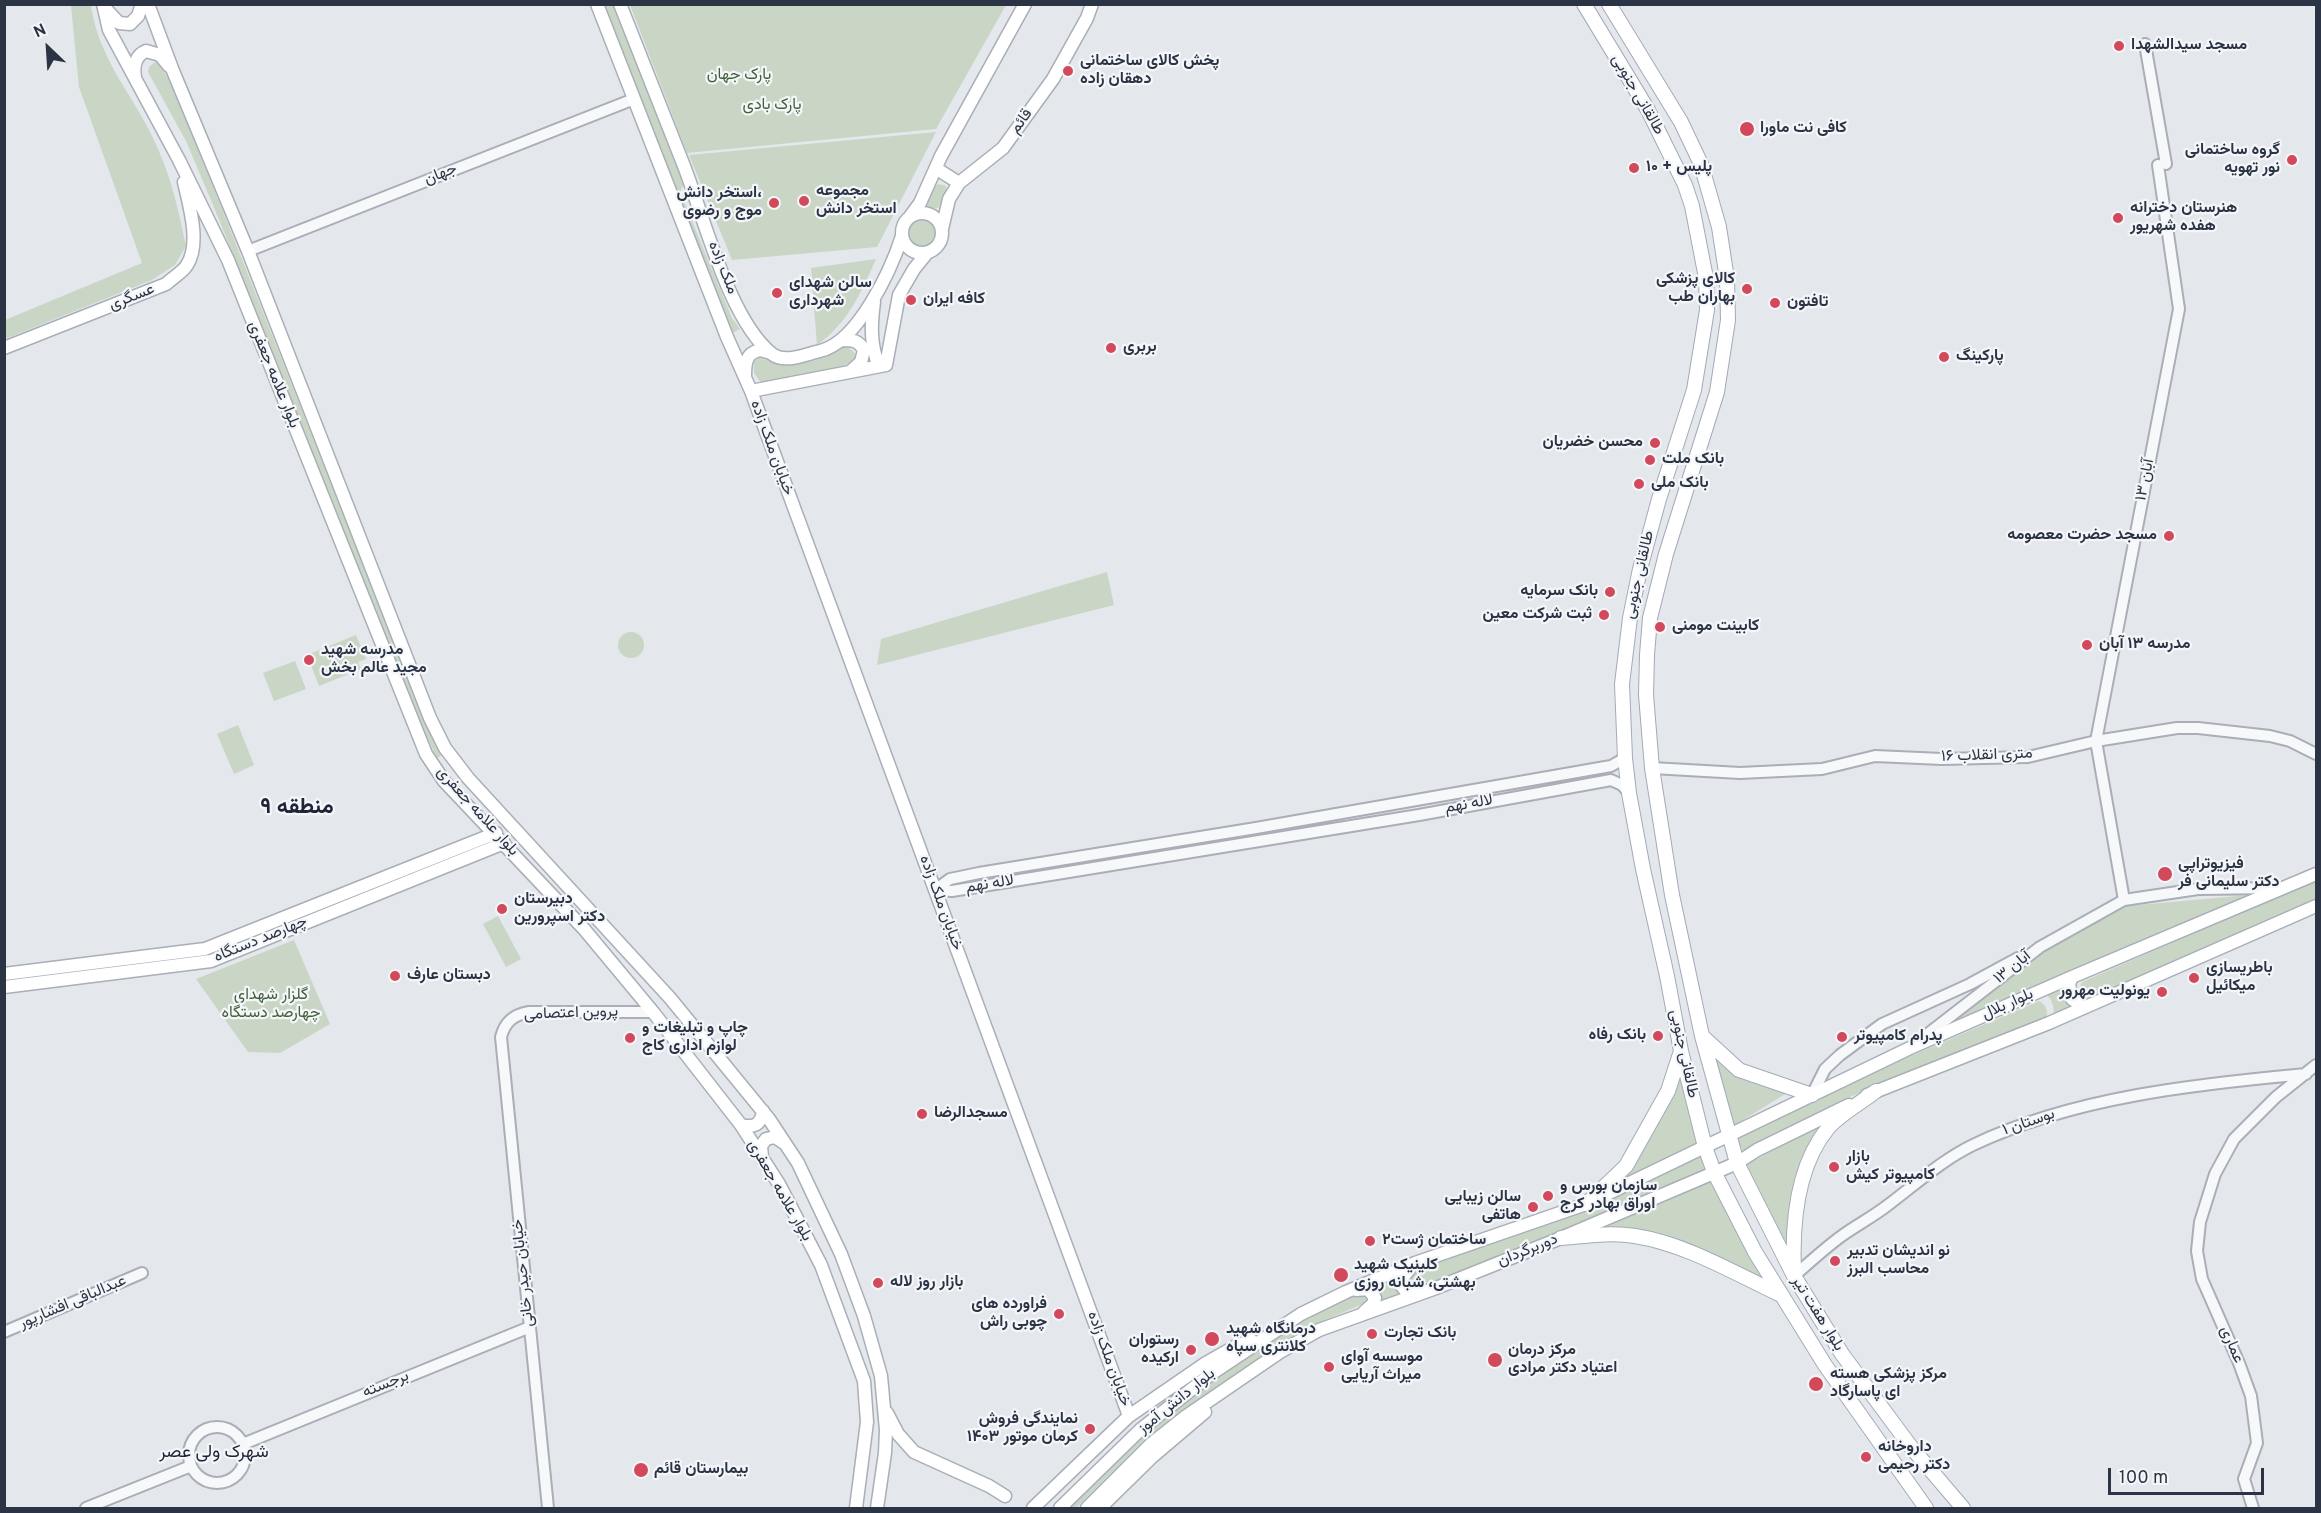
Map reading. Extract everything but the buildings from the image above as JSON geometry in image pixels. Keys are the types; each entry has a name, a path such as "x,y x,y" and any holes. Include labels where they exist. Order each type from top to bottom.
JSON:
{"main road":[{"path":"103,4 119,23 130,24 138,16 142,4"},
{"name":"بلوار علامه جعفری","path":"103,4 109,30 179,160 228,260 426,754 444,780 584,929 653,1012 741,1125 779,1184 820,1265 864,1381 867,1422 856,1509"},
{"name":"بلوار علامه جعفری","path":"148,4 173,71 248,251 430,718 445,748 468,778 670,998 763,1111 798,1163 845,1264 864,1316 881,1376 886,1412 885,1453 877,1508"},
{"name":"ملک زاده","path":"597,4 727,337 751,391"},
{"name":"ملک زاده","path":"620,4 685,168 724,277 747,326 772,354"},
{"path":"745,377 745,363 749,355 760,350 779,357 790,358 827,349 842,340 859,321 897,254 905,223 920,203 941,156 1024,4"},
{"name":"قائم","path":"942,229 949,199 959,183 968,173 1003,148 1053,79 1088,18 1092,4"},
{"name":"طالقانی جنوبی","path":"1584,4 1647,110 1685,185 1700,242 1706,288 1707,310 1694,390 1656,509 1630,618 1622,684 1629,793 1681,1051 1705,1147 1714,1172"},
{"name":"طالقانی جنوبی","path":"1610,4 1681,122 1701,164 1719,227 1727,279 1728,320 1717,392 1666,554 1650,618 1646,695 1652,768 1677,916 1702,1036 1737,1162"},
{"path":"137,83 134,72 136,60 141,53 146,51 160,55 173,71"},
{"name":"عسگری","path":"4,348 166,284 187,265 194,226 179,160"},
{"path":"937,169 959,183"},
{"path":"882,365 899,295 914,269 927,253 938,247 941,241 940,222 929,214 922,213 909,218"},
{"path":"902,236 908,248 914,252 927,253"},
{"path":"875,295 873,348 882,365"},
{"path":"727,337 738,337 744,333 747,326"},
{"path":"842,340 853,340 864,350 861,362 850,372"},
{"path":"751,391 882,365"},
{"name":"خیابان ملک زاده","path":"751,391 1129,1416"},
{"name":"چهارصد دستگاه","path":"4,987 208,955 500,838"},
{"name":"بلوار بلال","path":"1705,1147 1910,1048 2316,874"},
{"name":"بلوار بلال","path":"1714,1172 1876,1091 2084,1007 2316,906"},
{"path":"1655,925 1667,931 1677,916"},
{"name":"چهارصد دستگاه","path":"4,974 208,955"},
{"path":"2072,977 2069,992 2072,999 2084,1007"},
{"path":"1702,1036 1739,1070 1812,1095"},
{"path":"1586,1204 1626,1166 1668,1091 1681,1051"},
{"path":"1794,1276 1792,1235 1803,1180 1815,1150 1829,1128 1876,1091"},
{"path":"741,1125 748,1127 757,1125 762,1120 763,1111"},
{"path":"762,1157 761,1146 766,1139 775,1137 785,1143"},
{"name":"بلوار دانش آموز","path":"1060,1509 1140,1430 1211,1374 1300,1314 1415,1263 1586,1204 1705,1147"},
{"name":"بلوار هفت تیر","path":"1737,1162 1794,1276 1842,1354 1911,1447 1963,1509"},
{"name":"بلوار هفت تیر","path":"1714,1172 1755,1252 1830,1373 1926,1509"},
{"name":"دوربرگردان","path":"1247,1377 1280,1352 1319,1330 1561,1238 1714,1172"},
{"path":"1561,1238 1603,1234 1634,1236 1686,1251 1782,1295"},
{"path":"1415,1263 1403,1277 1401,1286 1409,1292 1420,1293"},
{"path":"1346,1292 1368,1289 1373,1293 1375,1298 1373,1304 1361,1315"},
{"path":"1033,1509 1129,1416 1206,1363 1236,1346 1272,1332"},
{"path":"1100,1509 1152,1457 1247,1377"},
{"name":"بلوار دانش آموز","path":"1087,1509 1151,1444 1185,1417 1247,1377"},
{"path":"886,1412 898,1434 914,1452 989,1486 1005,1496"},
{"path":"1110,1509 1124,1485"}],"street":[{"name":"۱۳ آبان","path":"2124,900 2096,741 2179,309 2145,44"},
{"name":"جهان","path":"248,251 634,99"},
{"name":"۱۶ متری انقلاب","path":"1652,768 1740,773 1822,769 1875,756 1971,759 2028,757 2096,741 2177,728 2270,736 2290,741 2316,754"},
{"name":"لاله نهم","path":"935,890 950,879 979,873 1586,771 1611,766 1625,758"},
{"path":"1586,771 1592,776 1588,783"},
{"name":"لاله نهم","path":"935,890 952,891 1299,834 1588,783 1611,780 1622,785 1629,793"},
{"path":"1297,821 1299,834"},
{"name":"۱۳ آبان","path":"1910,1048 2040,946 2124,900 2198,889 2287,888"},
{"path":"1812,1095 1825,1069 1882,1024 1970,984 2040,946"},
{"name":"پروین اعتصامی","path":"501,1037 510,1019 529,1012 653,1012"},
{"name":"خیابان حیدر خانی","path":"501,1037 548,1509"},
{"name":"عماری","path":"2253,1509 2244,1479 2257,1443 2251,1396 2202,1279 2197,1251 2203,1212 2215,1174 2234,1139 2276,1097 2316,1065"},
{"name":"بوستان ۱","path":"1794,1276 1842,1236 1888,1206 1918,1179 1971,1146 2009,1129 2076,1107 2241,1080 2306,1074"},
{"name":"عبدالباقی افشارپور","path":"4,1332 142,1273"},
{"name":"برجسته","path":"243,1444 530,1327"},
{"path":"215,1427 232,1431 243,1444 245,1453 241,1470 228,1481 214,1483 207,1481 200,1478 191,1466 189,1457 193,1440 206,1429 215,1427"},
{"path":"86,1509 191,1466"}],"green space":[{"path":"71,5 91,5 95,26 110,63 149,131 163,161 175,197 186,246 175,265 152,280 5,339 5,320 142,263 79,87"},
{"path":"603,5 615,5 684,184 680,192 732,318 740,329 731,334"},
{"name":"پارک جهان","path":"630,5 1006,5 936,129 687,153"},
{"path":"155,62 159,63 171,84 224,214 424,718 442,755 437,758 417,716 186,141 148,72 149,67"},
{"name":"مجموعه استخر دانش","path":"936,132 877,247 732,260 689,155"},
{"path":"939,184 946,186 947,192 938,208 929,209 925,205 934,186"},
{"path":"923,215 936,220 941,233 936,246 923,251 910,246 905,233 910,220"},
{"path":"876,259 859,295 845,317 817,345 811,268"},
{"path":"845,346 855,354 852,361 841,367 761,383 754,373 754,362 759,358 785,363 803,363 821,359"},
{"path":"1107,572 1114,605 877,665 881,639"},
{"path":"631,632 640,636 644,645 640,654 631,658 622,654 618,645 622,636"},
{"path":"356,635 366,659 358,662 361,669 319,686 307,655"},
{"path":"295,661 306,689 274,701 263,673"},
{"path":"238,725 254,765 234,774 217,734"},
{"path":"2316,880 2316,899 2089,999 2081,996 2078,991 2082,982"},
{"path":"2260,894 1940,1030 2043,951 2127,906"},
{"path":"498,916 521,959 506,967 483,924"},
{"name":"گلزار شهدای چهارصد دستگاه","path":"294,940 330,1024 280,1053 248,1052 196,979"},
{"path":"2066,983 2078,1007 2054,1015 2052,1002 2043,992"},
{"path":"2039,1001 2045,1005 2047,1016 2045,1018 1845,1099 1745,1154 1736,1138 1913,1055"},
{"path":"1713,1052 1792,1090 1733,1126"},
{"path":"1684,1062 1700,1143 1607,1190"},
{"path":"1832,1118 1793,1198 1787,1222 1789,1258 1746,1165"},
{"path":"1703,1154 1708,1170 1508,1257 1422,1287 1409,1283 1408,1280 1417,1268"},
{"path":"1710,1182 1770,1284 1733,1265 1597,1231"},
{"path":"1402,1272 1410,1295 1381,1305 1381,1294 1373,1287"},
{"path":"1366,1293 1369,1297 1367,1302 1316,1324 1239,1371 1146,1438 1076,1508 1067,1508 1146,1432 1233,1366 1308,1317 1350,1296"}],"place":[{"name":"مسجد سیدالشهدا","path":"2119,46"},
{"name":"پخش کالای ساختمانی دهقان زاده","path":"1068,71"},
{"name":"کافی نت ماورا","path":"1747,129"},
{"name":"گروه‌ ساختمانی نور تهویه","path":"2292,160"},
{"name":"پلیس + ۱۰","path":"1634,168"},
{"name":"مجموعه استخر دانش","path":"804,201"},
{"name":"استخر دانش، موج و رضوی","path":"774,203"},
{"name":"هنرستان دخترانه هفده شهریور","path":"2118,218"},
{"name":"کالای پزشکی بهاران طب","path":"1747,289"},
{"name":"سالن شهدای شهرداری","path":"777,293"},
{"name":"کافه ایران","path":"911,300"},
{"name":"تافتون","path":"1775,303"},
{"name":"بربری","path":"1111,348"},
{"name":"پارکینگ","path":"1944,357"},
{"name":"محسن خضریان","path":"1655,443"},
{"name":"بانک ملت","path":"1650,460"},
{"name":"بانک ملی","path":"1639,484"},
{"name":"مسجد حضرت معصومه","path":"2169,536"},
{"name":"بانک سرمایه","path":"1610,592"},
{"name":"ثبت شرکت معین","path":"1604,615"},
{"name":"کابینت مومنی","path":"1660,627"},
{"name":"مدرسه ۱۳ آبان","path":"2087,645"},
{"name":"مدرسه شهید مجید عالم بخش","path":"309,660"},
{"name":"فیزیوتراپی دکتر سلیمانی فر","path":"2165,874"},
{"name":"دبیرستان دکتر اسپرورین","path":"502,909"},
{"name":"دبستان عارف","path":"395,976"},
{"name":"باطریسازی میکائیل","path":"2194,978"},
{"name":"یونولیت مهرور","path":"2162,992"},
{"name":"بانک رفاه","path":"1658,1036"},
{"name":"پدرام کامپیوتر","path":"1842,1037"},
{"name":"چاپ و تبلیغات و لوازم اداری کاج","path":"630,1038"},
{"name":"مسجدالرضا","path":"922,1114"},
{"name":"بازار کامپیوتر کیش","path":"1834,1167"},
{"name":"سازمان بورس و اوراق بهادر کرج","path":"1548,1196"},
{"name":"سالن زیبایی هاتفی","path":"1533,1207"},
{"name":"ساختمان ژست۲","path":"1370,1241"},
{"name":"نو اندیشان تدبیر محاسب البرز","path":"1835,1261"},
{"name":"کلینیک شهید بهشتی، شبانه روزی","path":"1341,1275"},
{"name":"بازار روز لاله","path":"878,1283"},
{"name":"فراورده های چوبی راش","path":"1059,1314"},
{"name":"بانک تجارت","path":"1372,1334"},
{"name":"درمانگاه شهید کلانتری سپاه","path":"1212,1339"},
{"name":"رستوران ارکیده","path":"1191,1350"},
{"name":"مرکز درمان اعتیاد دکتر مرادی","path":"1495,1360"},
{"name":"موسسه آوای میراث آریایی","path":"1329,1367"},
{"name":"مرکز پزشکی هسته ای پاسارگاد","path":"1816,1384"},
{"name":"نمایندگی فروش ۱۴۰۳ کرمان موتور","path":"1090,1429"},
{"name":"داروخانه دکتر رحیمی","path":"1866,1457"},
{"name":"بیمارستان قائم","path":"641,1470"}],"district":[{"name":"منطقه ۹","path":"297,809"},
{"name":"شهرک ولی عصر","path":"214,1453"}],"park label":[{"name":"پارک بادی","path":"772,106"}]}
